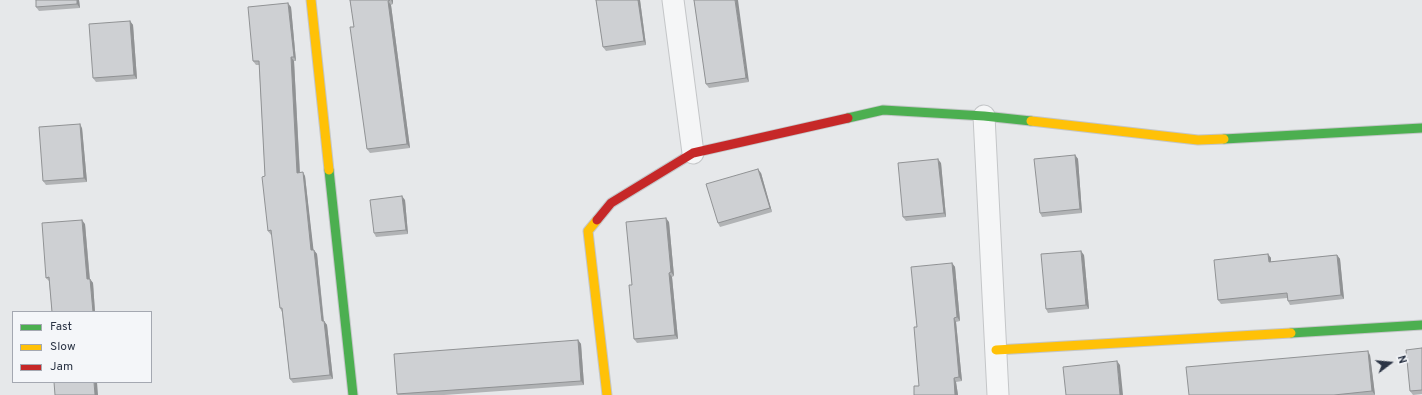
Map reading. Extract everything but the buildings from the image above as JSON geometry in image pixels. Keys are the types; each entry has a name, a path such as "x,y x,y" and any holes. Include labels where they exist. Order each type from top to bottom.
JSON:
{"street":[{"path":"311,0 353,395"},
{"path":"673,0 693,153"},
{"path":"607,395 588,231 610,203 693,153 883,110 984,116 1198,140 1422,128"},
{"path":"984,116 998,395"},
{"path":"996,350 1422,325"}],"traffic: fast":[{"path":"848,118 883,110 984,116 1031,121"},
{"path":"1224,139 1422,128"},
{"path":"329,170 353,395"},
{"path":"1291,333 1422,325"}],"traffic: slow":[{"path":"311,0 329,170"},
{"path":"1031,121 1198,140 1224,139"},
{"path":"597,220 588,231 607,395"},
{"path":"996,350 1291,333"}],"traffic: jam":[{"path":"597,220 611,203 693,153 848,118"}]}
